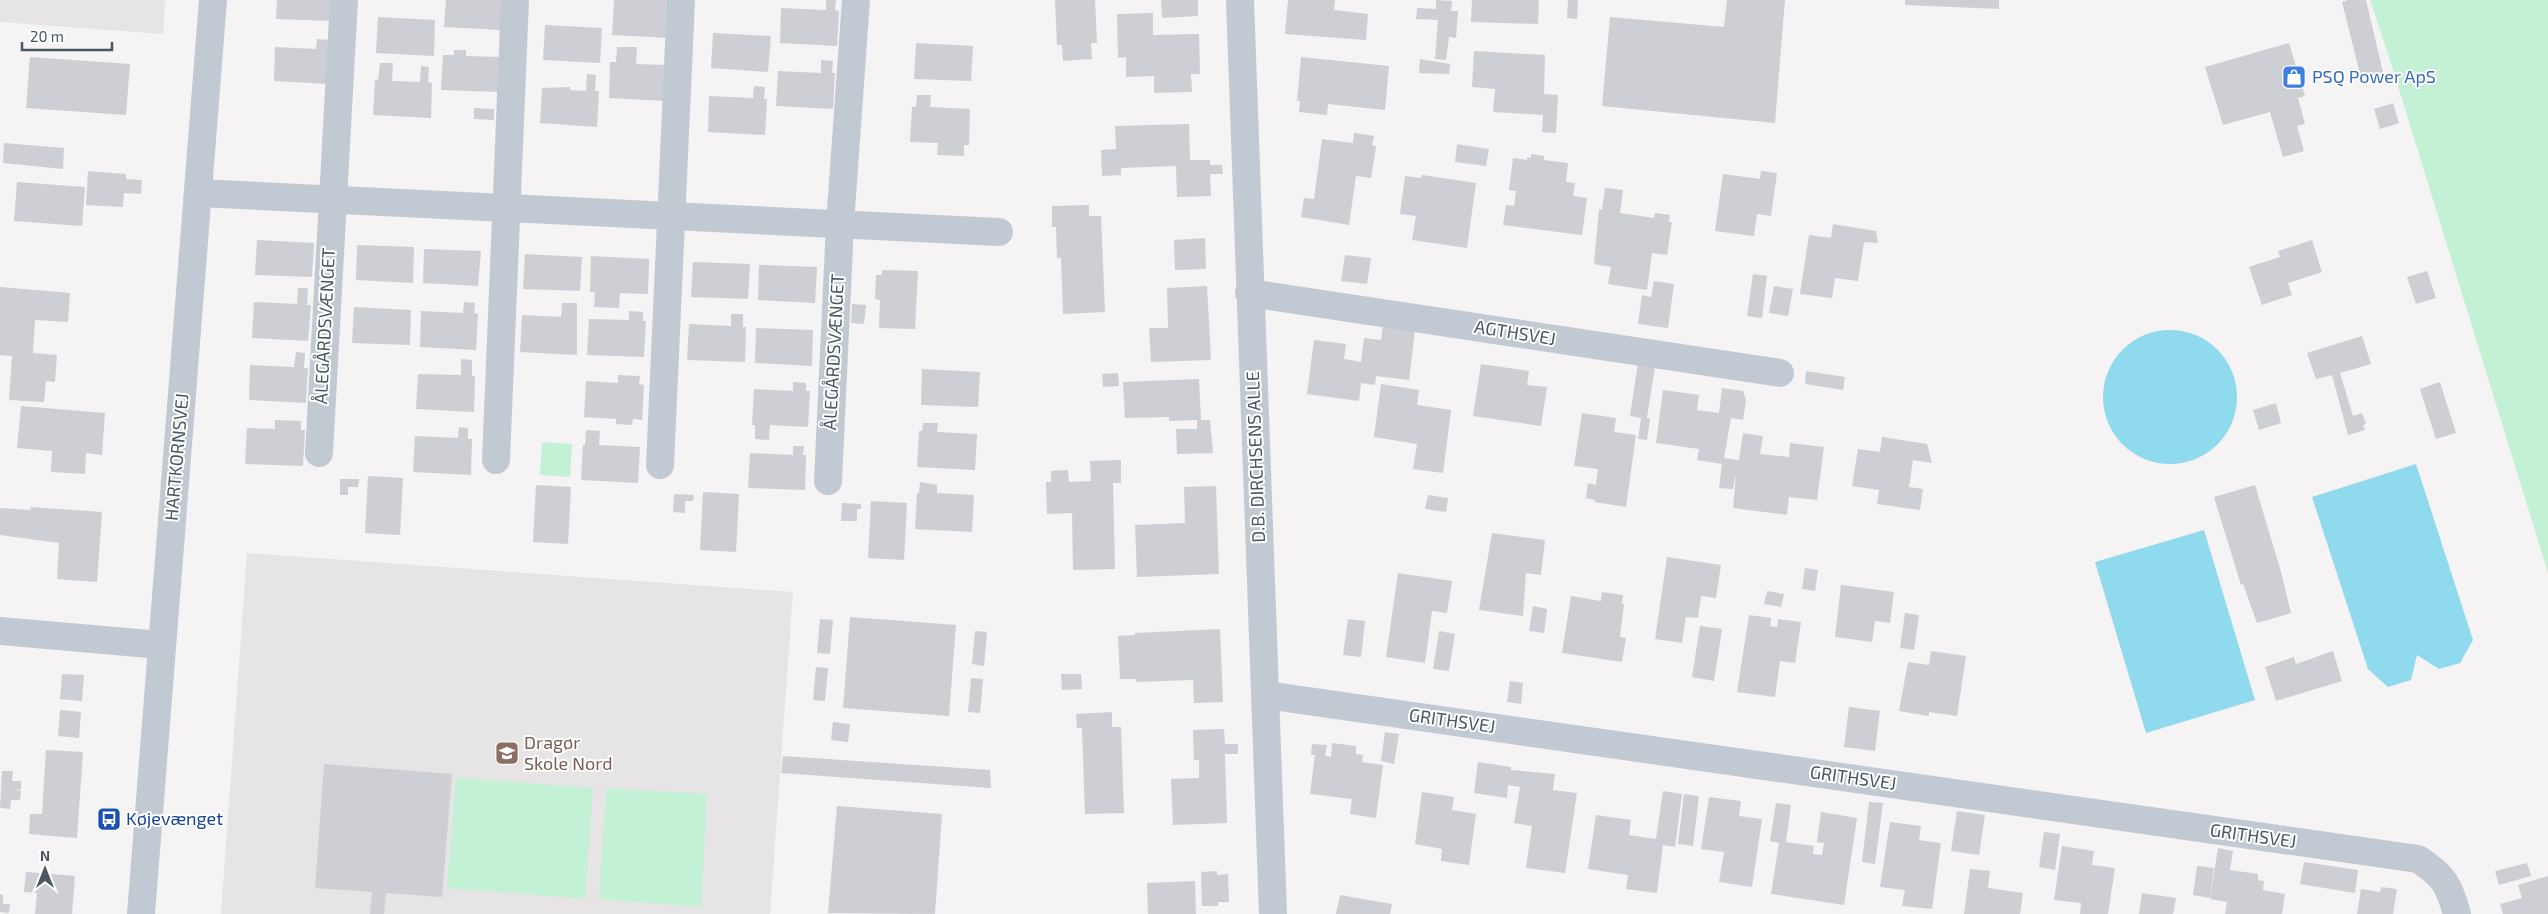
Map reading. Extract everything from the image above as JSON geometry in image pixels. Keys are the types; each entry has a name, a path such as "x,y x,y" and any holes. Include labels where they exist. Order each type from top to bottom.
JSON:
{"street":[{"name":"HARTKORNSVEJ","path":"141,914 161,645 200,193 213,0"},
{"name":"ÅLEGÅRDSVÆNGET","path":"319,453 331,199 344,0"},
{"path":"496,460 515,0"},
{"path":"660,465 682,0"},
{"name":"ÅLEGÅRDSVÆNGET","path":"828,480 840,224 856,0"},
{"name":"D.B. DIRCHSENS ALLE","path":"1240,0 1249,293 1273,914"},
{"path":"200,193 999,232"},
{"name":"AGTHSVEJ","path":"1249,293 1780,373"},
{"path":"0,631 161,645"},
{"name":"GRITHSVEJ","path":"1265,694 2418,859 2437,871 2449,887 2457,914"}],"shaded area":[{"path":"0,0 165,0 163,34 0,22"},
{"name":"Dragør Skole Nord","path":"247,553 793,592 770,914 221,914"}],"green space":[{"path":"2370,0 2548,0 2548,573 2390,60"},
{"path":"542,442 572,444 570,477 540,475"},
{"path":"456,778 593,788 585,899 447,888"},
{"path":"606,788 707,794 701,907 599,899"}],"water":[{"path":"2170,330 2196,335 2207,341 2217,350 2226,360 2232,371 2237,397 2232,423 2226,434 2217,444 2207,453 2196,459 2170,464 2144,459 2133,453 2123,444 2114,434 2108,423 2103,397 2108,371 2114,360 2123,350 2133,341 2144,335"},
{"path":"2416,464 2473,640 2460,663 2439,669 2417,655 2411,680 2388,687 2368,669 2312,497"},
{"path":"2204,530 2255,700 2146,733 2095,562"}],"building":[{"path":"277,0 334,0 331,21 276,19"},
{"path":"446,0 502,0 501,30 444,27"},
{"path":"614,0 668,0 669,38 612,35"},
{"path":"826,0 836,0 835,10 839,11 837,46 780,43 781,8 826,10"},
{"path":"1055,0 1095,0 1097,43 1091,43 1092,59 1063,61 1062,45 1057,45"},
{"path":"1161,0 1198,0 1198,16 1162,18"},
{"path":"1288,0 1335,0 1334,10 1368,14 1366,40 1285,34"},
{"path":"1436,0 1452,1 1451,11 1458,11 1456,38 1449,37 1446,60 1435,59 1438,20 1416,19 1417,8 1436,9"},
{"path":"1472,0 1539,0 1538,24 1471,22"},
{"path":"1568,0 1578,0 1577,19 1567,18"},
{"path":"1727,0 1785,0 1775,123 1602,106 1610,17 1724,27"},
{"path":"1905,0 1999,0 1999,9 1905,5"},
{"path":"2366,0 2383,72 2361,78 2342,2"},
{"path":"1153,13 1153,35 1199,34 1200,74 1191,74 1192,92 1154,93 1154,76 1126,77 1126,57 1118,58 1117,14"},
{"path":"378,17 435,20 434,56 376,53"},
{"path":"545,25 602,28 600,63 543,60"},
{"path":"713,33 771,36 768,72 711,68"},
{"path":"317,39 329,40 330,84 274,81 275,47 316,49"},
{"path":"916,43 973,46 971,81 914,79"},
{"path":"2289,43 2305,96 2298,98 2305,124 2297,126 2304,151 2283,157 2270,112 2223,125 2205,67"},
{"path":"617,47 637,47 636,64 667,65 666,101 609,98 610,62 616,62"},
{"path":"454,50 466,50 466,56 500,57 498,92 441,90 443,55 454,55"},
{"path":"1474,51 1545,55 1544,94 1558,95 1556,133 1542,132 1543,115 1493,112 1495,89 1472,87"},
{"path":"30,57 130,64 126,115 26,108"},
{"path":"1301,57 1389,66 1385,110 1328,104 1327,115 1299,112 1300,101 1297,101"},
{"path":"1420,59 1450,64 1449,74 1419,73"},
{"path":"821,60 833,61 832,73 835,73 833,109 776,106 778,71 821,73"},
{"path":"380,63 393,63 392,81 420,82 421,66 429,67 428,82 432,83 431,118 373,115 375,80 378,80"},
{"path":"587,74 596,75 595,91 599,91 597,127 540,123 542,88 570,87 570,90 586,91"},
{"path":"754,86 765,87 764,99 767,99 765,135 708,132 709,96 753,98"},
{"path":"917,95 931,95 930,107 970,109 969,145 964,145 964,156 937,155 938,143 910,142 912,107 916,107"},
{"path":"2393,103 2399,123 2380,129 2374,109"},
{"path":"474,108 494,109 494,120 474,119"},
{"path":"1189,124 1190,160 1210,160 1210,165 1222,165 1223,174 1210,174 1211,196 1177,197 1176,166 1121,168 1121,175 1102,176 1101,150 1116,149 1115,126"},
{"path":"1354,133 1374,136 1372,145 1376,146 1371,178 1356,176 1349,225 1301,217 1304,198 1314,199 1322,139 1353,143"},
{"path":"4,143 64,148 63,169 3,163"},
{"path":"1457,144 1489,149 1486,166 1455,162"},
{"path":"1531,154 1544,156 1544,160 1568,163 1566,182 1575,183 1573,196 1587,198 1582,235 1503,225 1506,205 1514,206 1516,191 1509,190 1513,158 1527,160 1527,157 1531,158"},
{"path":"88,171 126,174 126,179 142,180 141,194 124,193 123,207 86,205"},
{"path":"1761,171 1777,173 1771,216 1757,214 1754,236 1715,231 1723,174 1760,179"},
{"path":"1422,175 1476,183 1467,248 1412,240 1416,216 1400,214 1405,176 1421,178"},
{"path":"17,182 85,187 82,226 14,221"},
{"path":"1605,188 1623,190 1620,213 1654,218 1655,213 1670,215 1669,222 1672,222 1667,255 1652,253 1647,290 1608,284 1611,267 1594,264 1599,209 1602,210"},
{"path":"1089,205 1089,216 1101,216 1105,312 1063,314 1061,258 1057,258 1056,227 1052,227 1052,206"},
{"path":"1833,224 1876,231 1878,243 1864,242 1858,281 1835,278 1832,298 1800,294 1809,235 1831,238"},
{"path":"1205,238 1206,269 1175,270 1174,240"},
{"path":"257,240 314,243 312,277 255,275"},
{"path":"2312,240 2322,272 2288,283 2292,295 2262,305 2249,267 2280,257 2278,251"},
{"path":"357,245 414,247 413,283 356,280"},
{"path":"424,249 481,251 478,286 423,283"},
{"path":"525,254 582,257 580,291 523,289"},
{"path":"1345,255 1371,258 1367,284 1341,281"},
{"path":"591,256 649,259 648,294 620,293 619,308 594,307 595,292 590,292"},
{"path":"693,262 750,264 748,299 691,297"},
{"path":"759,265 817,267 815,303 758,300"},
{"path":"882,270 918,271 915,329 879,328 880,300 875,299 876,275 882,275"},
{"path":"2427,271 2436,298 2416,304 2407,277"},
{"path":"1753,274 1767,276 1762,318 1747,316"},
{"path":"1654,281 1674,284 1668,328 1638,324 1642,295 1651,297"},
{"path":"1207,286 1211,360 1151,362 1149,328 1168,328 1167,288"},
{"path":"1774,286 1793,289 1788,316 1769,313"},
{"path":"0,287 70,293 68,322 35,320 33,353 57,355 55,382 46,381 44,402 9,400 12,356 0,355"},
{"path":"298,288 308,288 307,305 311,305 308,341 252,338 254,302 297,304"},
{"path":"464,302 475,303 474,313 478,314 476,350 420,347 421,311 463,313"},
{"path":"562,303 577,303 577,355 520,352 522,315 561,317"},
{"path":"852,304 866,305 864,324 851,323"},
{"path":"354,307 411,310 410,345 352,343"},
{"path":"629,311 643,312 643,321 646,321 644,357 587,355 589,319 629,320"},
{"path":"731,314 743,314 743,327 746,327 745,362 687,360 689,324 731,326"},
{"path":"1383,325 1415,330 1409,380 1376,376 1375,385 1361,383 1359,401 1307,394 1314,340 1346,344 1344,359 1361,362 1364,338 1381,340"},
{"path":"756,328 813,330 812,366 755,363"},
{"path":"2362,336 2371,364 2340,373 2353,416 2362,413 2366,424 2363,425 2365,430 2348,435 2332,375 2316,379 2307,353"},
{"path":"296,352 305,353 304,368 308,368 306,403 249,400 250,365 294,367"},
{"path":"461,359 472,360 472,376 475,376 474,412 416,409 418,374 461,375"},
{"path":"1638,363 1655,366 1647,418 1650,418 1647,440 1638,439 1641,418 1630,416"},
{"path":"1481,364 1529,371 1527,385 1547,387 1541,426 1473,416"},
{"path":"922,369 980,372 978,407 921,405"},
{"path":"1806,371 1845,377 1843,390 1805,384"},
{"path":"1118,373 1119,386 1103,387 1102,374"},
{"path":"618,375 640,376 639,384 644,385 642,420 633,419 632,425 616,424 616,419 584,417 586,381 618,383"},
{"path":"1199,379 1201,420 1210,420 1213,453 1177,454 1176,429 1197,429 1197,420 1169,421 1169,417 1125,418 1123,382"},
{"path":"793,382 806,383 806,391 810,391 808,427 770,425 769,440 755,439 755,425 752,425 754,389 793,391"},
{"path":"2440,382 2456,433 2436,439 2420,389"},
{"path":"1381,384 1419,390 1417,405 1451,410 1443,473 1413,469 1417,444 1374,437"},
{"path":"1722,388 1743,391 1746,401 1743,420 1731,418 1724,458 1739,460 1743,433 1763,436 1760,454 1789,457 1790,443 1824,447 1817,500 1789,497 1787,515 1733,508 1736,474 1733,489 1719,488 1722,464 1697,460 1699,449 1656,443 1663,390 1699,395 1697,410 1719,413"},
{"path":"2276,403 2281,423 2259,430 2253,410"},
{"path":"21,406 105,413 102,455 86,453 85,474 51,472 52,451 17,448"},
{"path":"1582,413 1616,418 1614,432 1636,435 1626,507 1594,502 1595,500 1586,498 1588,483 1596,485 1598,469 1574,466"},
{"path":"275,420 301,421 301,430 305,430 303,466 245,464 247,428 275,429"},
{"path":"923,423 938,423 937,432 977,434 975,470 917,467 919,431 922,431"},
{"path":"459,427 468,428 468,439 472,439 471,475 413,472 415,436 458,438"},
{"path":"586,430 600,431 599,445 640,447 638,483 581,480"},
{"path":"1882,437 1927,444 1932,463 1913,460 1909,487 1923,489 1920,510 1877,504 1879,490 1852,486 1858,449 1880,452"},
{"path":"793,446 804,446 803,455 806,455 805,490 748,488 750,453 793,455"},
{"path":"1121,460 1121,483 1113,483 1115,569 1073,570 1072,513 1047,514 1046,482 1051,482 1051,471 1068,470 1069,482 1091,481 1090,461"},
{"path":"368,476 403,478 400,535 365,533"},
{"path":"340,479 359,479 358,487 348,487 348,495 340,495"},
{"path":"920,482 937,485 937,493 974,495 972,532 915,529 917,493 919,493"},
{"path":"536,485 571,487 568,544 533,542"},
{"path":"2255,485 2291,613 2257,623 2243,584 2241,585 2214,497"},
{"path":"1216,486 1219,574 1137,577 1135,525 1185,523 1184,487"},
{"path":"703,492 739,494 736,552 700,550"},
{"path":"674,494 694,495 693,501 685,501 685,513 673,512"},
{"path":"1428,495 1448,498 1446,512 1425,509"},
{"path":"871,501 907,503 904,560 868,558"},
{"path":"842,503 861,504 861,509 857,509 857,521 841,521"},
{"path":"31,507 102,512 97,582 57,579 59,543 0,535 0,508 30,510"},
{"path":"1492,533 1545,540 1541,575 1526,573 1523,616 1479,610"},
{"path":"1667,557 1721,565 1716,598 1701,596 1698,618 1686,617 1682,643 1655,639"},
{"path":"1805,568 1818,570 1815,591 1802,589"},
{"path":"1398,573 1452,581 1447,613 1432,611 1425,663 1386,657"},
{"path":"1841,585 1894,592 1890,623 1875,621 1872,642 1835,637"},
{"path":"1767,591 1784,594 1781,607 1764,604"},
{"path":"1602,592 1623,595 1622,603 1624,604 1620,637 1626,638 1622,662 1562,653 1571,596 1601,601"},
{"path":"1533,606 1547,609 1544,633 1529,631"},
{"path":"1905,613 1919,615 1914,650 1900,648"},
{"path":"1749,615 1771,618 1770,626 1777,627 1778,619 1801,622 1795,663 1780,661 1775,697 1737,692"},
{"path":"850,617 956,625 949,716 843,708"},
{"path":"820,619 833,620 830,654 817,653"},
{"path":"1348,619 1365,621 1361,657 1343,655"},
{"path":"1700,626 1722,629 1714,681 1692,677"},
{"path":"1220,629 1223,702 1194,703 1193,680 1136,682 1136,679 1120,679 1118,636 1135,635 1135,633"},
{"path":"975,631 987,632 984,666 972,664"},
{"path":"1439,631 1455,634 1449,671 1433,669"},
{"path":"1931,651 1966,656 1957,716 1929,712 1929,716 1899,711 1908,662 1929,665"},
{"path":"2333,651 2342,681 2276,701 2265,667 2294,657 2296,664"},
{"path":"816,667 828,668 825,701 813,700"},
{"path":"62,674 84,675 82,701 60,699"},
{"path":"1061,674 1081,674 1082,689 1062,690"},
{"path":"971,678 983,679 980,713 968,712"},
{"path":"1510,681 1523,683 1521,704 1507,702"},
{"path":"1849,707 1880,711 1875,751 1844,747"},
{"path":"60,710 81,712 79,738 58,736"},
{"path":"1112,712 1112,727 1121,727 1124,813 1085,814 1082,728 1077,728 1076,714"},
{"path":"833,722 850,724 848,742 831,740"},
{"path":"1224,729 1225,744 1238,744 1238,754 1225,754 1227,823 1173,825 1171,779 1199,778 1199,760 1194,760 1193,730"},
{"path":"1385,732 1399,734 1394,764 1381,761"},
{"path":"1332,743 1356,746 1356,754 1363,755 1362,762 1383,765 1376,818 1350,814 1352,799 1310,794 1315,755 1311,755 1312,744 1327,745 1325,756 1331,757"},
{"path":"46,750 83,752 77,838 29,834 30,814 42,814"},
{"path":"783,756 990,770 991,788 781,773"},
{"path":"1478,762 1511,767 1511,770 1555,774 1553,790 1577,793 1565,873 1526,868 1532,826 1514,823 1520,787 1508,785 1507,798 1474,793"},
{"path":"324,764 452,774 442,897 386,893 384,914 370,914 372,892 315,888"},
{"path":"2,771 13,771 12,781 21,781 21,790 11,789 21,791 20,800 11,800 10,809 0,808"},
{"path":"1663,791 1682,794 1675,847 1663,845 1657,893 1626,889 1628,875 1588,869 1596,815 1631,820 1629,835 1656,839"},
{"path":"1422,792 1454,797 1452,810 1476,814 1469,865 1441,861 1442,849 1415,844"},
{"path":"1684,794 1699,796 1693,846 1678,844"},
{"path":"1709,797 1741,801 1739,816 1762,819 1752,887 1719,882 1724,852 1701,849"},
{"path":"1869,802 1883,803 1875,864 1862,862"},
{"path":"1776,803 1791,805 1786,842 1814,846 1813,854 1822,855 1824,843 1817,842 1821,812 1857,818 1844,905 1771,894 1779,843 1770,841"},
{"path":"837,806 942,814 935,914 828,913"},
{"path":"1957,811 1985,815 1979,855 1951,851"},
{"path":"1890,822 1921,826 1919,840 1941,843 1932,909 1902,906 1905,890 1880,887"},
{"path":"2044,832 2060,834 2055,870 2039,867"},
{"path":"2062,846 2094,851 2092,865 2115,868 2108,914 2080,914 2081,903 2054,900"},
{"path":"2218,848 2233,851 2230,870 2258,874 2258,880 2264,881 2263,890 2285,894 2282,914 2225,914 2227,902 2210,899"},
{"path":"2304,862 2358,870 2355,893 2300,884"},
{"path":"2527,863 2531,876 2499,885 2495,871"},
{"path":"2197,866 2214,868 2210,898 2193,895"},
{"path":"1970,869 1990,871 1988,888 2023,893 2020,914 1964,914"},
{"path":"1217,871 1217,875 1228,874 1229,902 1218,902 1218,906 1202,906 1201,872"},
{"path":"26,872 75,876 72,914 35,914 37,893 24,892"},
{"path":"2548,876 2548,914 2503,914 2500,904 2522,898 2518,885"},
{"path":"1195,881 1196,914 1148,914 1147,883"},
{"path":"2381,887 2397,889 2393,914 2357,914 2361,889 2380,892"},
{"path":"2142,893 2176,898 2173,914 2139,914"},
{"path":"0,894 3,895 3,904 10,904 9,913 0,912"},
{"path":"1340,895 1392,904 1390,914 1336,914"}],"place":[{"name":"PSQ Power ApS","path":"2294,77"},
{"name":"Dragør Skole Nord","path":"507,753"},
{"name":"Køjevænget","path":"109,819"}]}
